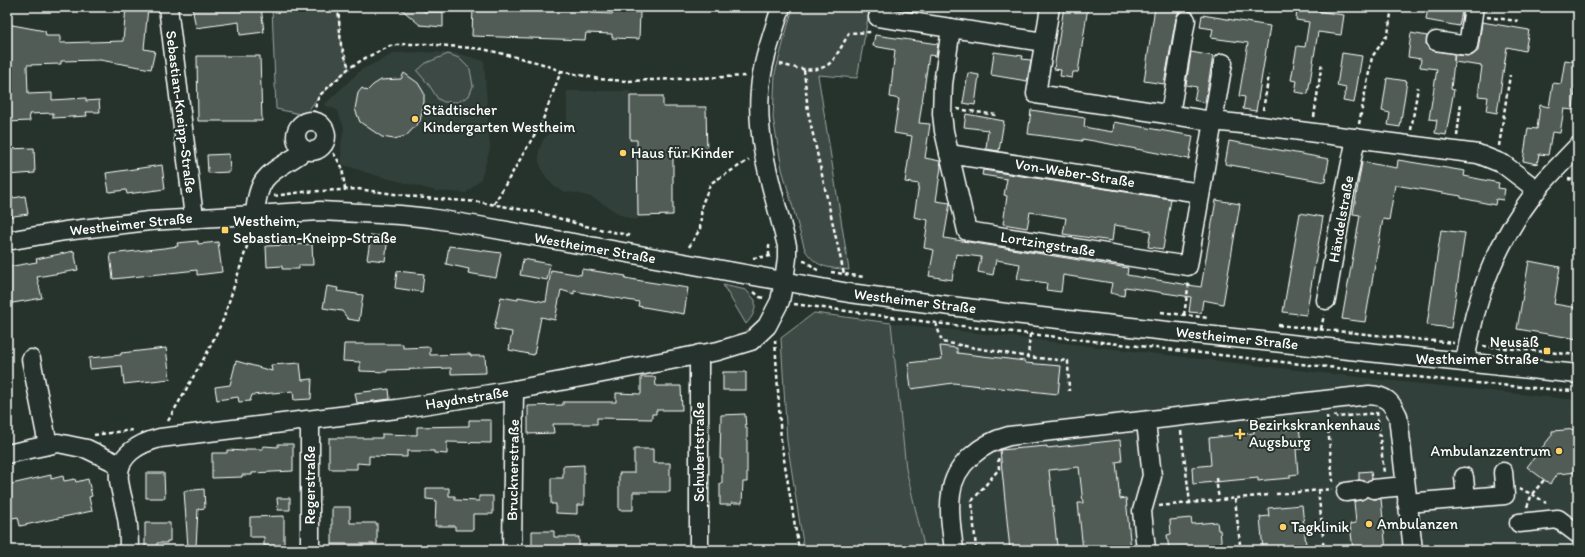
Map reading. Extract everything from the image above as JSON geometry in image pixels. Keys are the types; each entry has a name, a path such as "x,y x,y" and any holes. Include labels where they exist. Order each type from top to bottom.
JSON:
{"street":[{"name":"Sebastian-Kneipp-Straße","path":"168,7 194,217"},
{"name":"Haydnstraße","path":"120,465 139,445 160,438 397,409 514,390 718,351 751,341 768,326 780,301 787,258 787,246 763,149 759,117 761,78 781,7"},
{"path":"1050,7 1036,94 1170,114 1212,122 1311,132 1478,154 1497,160 1537,190"},
{"path":"1436,42 1468,46 1473,11"},
{"path":"878,16 1044,42"},
{"path":"1170,114 1186,20"},
{"name":"Lortzingstraße","path":"951,28 943,84 942,106 944,131 967,231 1188,266"},
{"path":"1188,266 1223,63"},
{"path":"306,122 318,122 325,130 326,141 320,149 309,152 299,146 296,135 301,125 306,122"},
{"name":"Händelstraße","path":"1326,300 1356,138"},
{"path":"1465,362 1468,344 1481,295 1498,250 1509,230 1537,190 1578,146"},
{"path":"255,214 257,195 265,179 304,150"},
{"name":"Von-Weber-Straße","path":"949,154 1200,193"},
{"name":"Westheimer Straße","path":"7,241 102,226 194,217 344,211 429,218 849,293 1014,314 1578,374"},
{"name":"Schubertstraße","path":"699,354 699,550"},
{"path":"31,359 48,445"},
{"name":"Brucknerstraße","path":"512,550 514,390"},
{"path":"954,550 951,521 951,493 956,477 964,464 982,446 996,439 1009,436 1146,422 1369,395 1386,399 1393,406 1398,416 1413,550"},
{"name":"Regerstraße","path":"310,420 310,550"},
{"path":"1146,422 1152,476 1142,512 1146,550"},
{"path":"7,454 58,443 87,449 120,465 119,479 127,514 129,550"},
{"path":"1407,503 1505,495 1502,472"},
{"path":"1464,477 1466,498"},
{"path":"1360,489 1405,486"},
{"path":"1523,523 1558,519 1578,534"}],"path":[{"path":"338,7 341,45 349,68"},
{"path":"1356,138 1372,56 1388,34 1392,7"},
{"path":"1473,11 1518,21"},
{"path":"765,60 804,70 820,68 832,61 849,33 875,32 878,16"},
{"path":"312,121 319,96 349,68 390,46 405,44 428,44 483,49 540,63 560,71 599,79 627,81 746,75 761,78"},
{"path":"1311,132 1322,62"},
{"path":"804,70 808,112 844,274"},
{"path":"494,204 542,122 560,71"},
{"path":"1261,126 1269,75"},
{"path":"1497,160 1510,75"},
{"path":"1408,144 1418,87"},
{"path":"1455,150 1461,103"},
{"path":"942,106 996,115"},
{"path":"326,141 342,167 345,189"},
{"path":"688,247 700,229 702,204 711,183 749,160"},
{"path":"166,424 207,353 223,320 253,229 255,214"},
{"path":"1184,315 1190,273 1188,266"},
{"path":"816,269 823,270"},
{"path":"830,272 866,277"},
{"path":"794,304 1030,334 1463,382 1578,391"},
{"path":"1154,312 1212,318"},
{"path":"936,323 942,342 1028,357 1068,361 1069,391"},
{"path":"1278,325 1578,355"},
{"path":"1028,357 1030,334"},
{"path":"774,336 781,441 800,550"},
{"path":"1360,489 1377,413 1378,396"},
{"path":"1326,409 1360,489"},
{"path":"1180,425 1190,503"},
{"path":"88,435 134,430"},
{"path":"1216,478 1219,500"},
{"path":"1523,523 1528,501 1544,480"},
{"path":"1276,494 1318,490 1360,489"},
{"path":"1318,490 1323,535"},
{"path":"1143,507 1268,495"},
{"path":"1235,499 1240,544"},
{"path":"1324,542 1324,550"}],"shaded area":[{"path":"272,7 338,7 341,45 349,68 319,96 305,115 276,109"},
{"path":"793,7 870,7 857,78 818,75 849,270 819,264 814,261 805,250 782,169 773,118 775,73"},
{"name":"Städtischer Kindergarten Westheim","path":"395,53 456,53 484,61 490,149 481,179 466,193 436,191 371,174 342,164 341,145 344,127 337,110 324,105 361,70"},
{"path":"448,54 459,58 470,69 473,86 469,96 458,102 444,102 438,99 417,71 426,63"},
{"name":"Haus für Kinder","path":"567,91 630,91 630,96 663,96 663,112 679,112 679,107 706,107 707,156 673,157 673,215 638,216 638,220 631,219 621,215 594,198 566,192 556,188 549,181 543,172 539,161 539,150 543,140 551,132 567,129"},
{"path":"723,285 746,290 755,300 754,313 746,324"},
{"path":"814,313 891,323 906,469 925,550 804,550 787,441 781,338"},
{"name":"Bezirkskrankenhaus Augsburg","path":"891,323 1383,380 1578,400 1578,550 925,550 906,469"}],"building":[{"path":"126,7 148,7 144,49 155,51 151,69 100,60 61,61 61,64 27,65 28,94 52,93 52,100 86,98 86,101 99,100 100,112 86,112 87,116 53,118 53,113 29,114 30,121 7,122 7,24 45,31 46,36 60,36 60,43 123,41"},
{"path":"192,7 261,7 264,32 240,35 239,22 196,28"},
{"path":"399,7 419,7 425,12 443,12 443,27 420,25"},
{"path":"473,7 590,7 590,13 613,14 613,11 640,12 639,39 612,38 612,34 586,33 585,40 472,36"},
{"path":"1064,7 1088,7 1078,72 1073,72 1072,78 1060,76 1061,70 1054,69"},
{"path":"1155,7 1179,11 1176,18 1164,84 1144,81"},
{"path":"1428,7 1463,7 1459,26 1426,20"},
{"path":"1297,8 1344,15 1341,35 1318,32 1308,94 1295,92 1297,81 1291,80 1297,46 1305,47 1309,22 1296,20"},
{"path":"1202,15 1270,26 1256,111 1243,109 1245,97 1239,96 1248,43 1211,38 1213,29 1200,27"},
{"path":"1482,22 1529,30 1525,51 1507,47 1497,113 1486,111 1488,97 1478,96 1482,66 1454,62 1451,89 1454,90 1446,135 1435,133 1437,120 1429,119 1437,69 1420,67 1421,59 1408,57 1411,33 1427,36 1426,44 1429,49 1454,54 1454,61 1455,55 1471,56 1478,51"},
{"path":"875,35 938,44 936,56 929,55 919,123 930,124 925,158 940,161 941,167 936,201 950,203 944,238 1128,268 1127,275 1201,287 1216,200 1240,204 1223,304 1203,300 1201,313 1189,312 1191,297 1125,287 1124,296 1110,293 1112,283 1063,275 1061,292 1046,290 1047,283 1017,279 1020,264 996,260 993,275 978,272 981,257 956,254 952,280 929,276 934,250 924,248 928,220 914,217 919,184 905,182 912,136 894,133 899,99 890,97 895,50 873,46"},
{"path":"994,52 1023,56 1022,59 1031,60 1027,81 991,75"},
{"path":"1191,52 1213,56 1205,103 1194,100 1197,87 1186,85"},
{"path":"1342,53 1362,56 1354,103 1343,101 1346,88 1337,86"},
{"path":"197,56 260,56 262,121 198,121"},
{"path":"1565,60 1578,62 1573,110 1564,109 1560,133 1552,132 1548,155 1539,154 1537,164 1523,161 1528,128 1537,129 1540,105 1549,107 1553,83 1561,84"},
{"path":"404,73 418,83 424,93 424,102 420,121 406,136 394,139 382,137 360,122 355,109 358,93 362,88 367,91 381,80 401,79"},
{"path":"968,73 979,75 975,105 963,103"},
{"path":"1387,78 1407,81 1400,127 1388,125 1390,113 1382,111"},
{"path":"630,96 663,96 663,107 706,107 707,156 673,157 673,215 638,216 637,140 630,140"},
{"path":"1031,110 1085,118 1084,127 1113,132 1114,122 1193,136 1189,159 1082,139 1082,141 1028,134"},
{"path":"966,114 1004,121 999,151 986,149 988,130 964,127"},
{"path":"1229,141 1329,159 1325,182 1225,164"},
{"path":"34,148 35,173 7,175 7,149"},
{"path":"229,154 230,172 208,173 207,155"},
{"path":"1398,160 1465,171 1464,176 1499,183 1498,188 1505,189 1503,200 1496,199 1495,205 1461,198 1461,196 1395,185 1389,220 1383,219 1365,322 1342,319 1360,215 1353,214 1362,162 1397,168"},
{"path":"162,165 165,189 127,194 126,190 109,192 106,173"},
{"path":"983,170 1171,199 1163,249 1148,247 1151,231 1114,225 1112,241 1063,234 1066,218 1030,212 1027,228 1003,224 1007,196 1004,195 1007,179 982,175"},
{"path":"25,196 28,214 7,217 7,199"},
{"path":"1300,213 1323,217 1306,315 1283,312"},
{"path":"1441,230 1465,233 1451,328 1427,325"},
{"path":"371,235 388,237 385,261 367,259"},
{"path":"198,241 198,244 218,242 222,272 197,275 197,270 113,279 110,254 178,246 177,243"},
{"path":"312,244 313,265 299,265 299,269 282,269 282,266 267,267 266,246"},
{"path":"449,246 501,253 496,278 468,273 469,269 446,264"},
{"path":"74,251 78,270 37,277 42,298 7,304 7,267 37,262 36,259"},
{"path":"523,259 550,264 547,280 520,275"},
{"path":"1529,261 1560,267 1554,304 1578,308 1578,339 1517,329"},
{"path":"582,269 626,276 625,278 688,288 684,314 638,306 639,302 574,291 574,294 561,290 555,320 541,317 534,355 509,350 512,332 494,329 501,297 518,300 518,297 546,302 551,270 581,275"},
{"path":"397,271 424,274 422,292 395,288"},
{"path":"327,286 338,288 337,291 363,295 359,321 348,319 342,311 323,308"},
{"path":"344,344 403,344 403,348 430,347 430,355 470,354 471,356 485,356 486,373 451,374 451,368 387,370 387,372 360,371 360,362 343,361"},
{"path":"940,346 957,348 957,353 1025,361 1025,363 1061,366 1058,394 953,383 911,389 908,363 942,359"},
{"path":"166,348 170,379 124,384 122,366 90,369 89,358"},
{"path":"236,361 272,371 271,365 300,363 302,380 312,379 311,399 294,400 293,391 252,395 250,401 239,402 238,397 217,400 215,387 230,385"},
{"path":"723,372 746,372 746,390 723,390"},
{"path":"641,377 655,377 656,386 681,386 682,410 656,410 656,414 652,414 652,419 597,418 597,424 553,424 554,433 528,434 528,406 563,405 563,402 616,402 616,393 641,394"},
{"path":"389,389 390,399 357,403 355,393"},
{"path":"745,414 747,428 747,482 743,482 742,503 720,505 720,483 722,483 722,459 720,459 721,415"},
{"path":"469,420 491,420 491,443 447,442 447,454 434,453 434,451 407,451 407,457 369,456 369,464 357,463 357,469 329,469 329,438 382,438 382,434 417,435 417,427 469,426"},
{"path":"1284,426 1285,430 1299,428 1302,449 1296,449 1298,474 1290,475 1290,478 1258,481 1258,478 1193,484 1192,467 1211,465 1209,438 1254,433 1254,429"},
{"name":"Ambulanzzentrum","path":"1578,429 1578,472 1557,474 1550,484 1527,467 1552,435 1552,431"},
{"path":"1120,440 1122,461 1116,462 1120,499 1126,498 1131,550 1083,550 1078,503 1083,503 1079,467 1049,470 1057,546 1010,550 1000,450 1047,446 1047,448"},
{"path":"278,444 293,444 293,471 252,473 252,475 242,475 242,477 212,478 212,453 227,453 227,450 246,451 246,449 263,449 263,446 278,447"},
{"path":"634,449 653,449 653,463 670,463 670,492 633,492 633,510 619,510 619,473 634,473"},
{"path":"584,465 584,505 577,505 577,514 556,513 556,504 551,504 551,478 563,478 563,466"},
{"path":"1371,471 1372,479 1366,482 1359,480 1359,472"},
{"path":"146,473 164,473 165,498 146,498"},
{"path":"51,475 51,479 63,476 64,481 75,479 76,482 88,479 92,496 89,497 92,511 20,526 18,517 7,519 7,485"},
{"path":"426,488 449,488 449,496 455,496 455,500 479,501 479,496 493,496 493,514 473,514 473,530 455,530 455,526 435,526 436,500 426,499"},
{"path":"204,489 205,508 198,509 196,547 188,547 184,491"},
{"name":"Ambulanzen","path":"1367,497 1381,499 1386,550 1353,550 1350,524 1356,523 1354,501 1362,500"},
{"path":"277,498 290,498 290,510 278,510"},
{"name":"Tagklinik","path":"1302,505 1306,545 1304,545 1305,550 1263,550 1260,517 1269,516 1268,508"},
{"path":"332,507 350,507 350,523 377,523 377,544 332,544"},
{"path":"284,516 284,545 264,546 264,537 250,537 250,517"},
{"path":"1191,518 1192,524 1217,522 1218,530 1220,530 1222,550 1169,550 1167,535 1171,534 1170,520"},
{"path":"145,523 170,523 170,541 167,541 167,543 157,543 157,550 145,550"},
{"path":"532,531 554,531 554,537 579,537 579,550 532,550"}],"place":[{"name":"Städtischer Kindergarten Westheim","path":"415,119"},
{"name":"Haus für Kinder","path":"623,153"},
{"name":"Westheim, Sebastian-Kneipp-Straße","path":"225,230"},
{"name":"Neusäß Westheimer Straße","path":"1547,351"},
{"name":"Bezirkskrankenhaus Augsburg","path":"1240,434"},
{"name":"Ambulanzzentrum","path":"1559,451"},
{"name":"Ambulanzen","path":"1369,524"},
{"name":"Tagklinik","path":"1283,527"}]}
